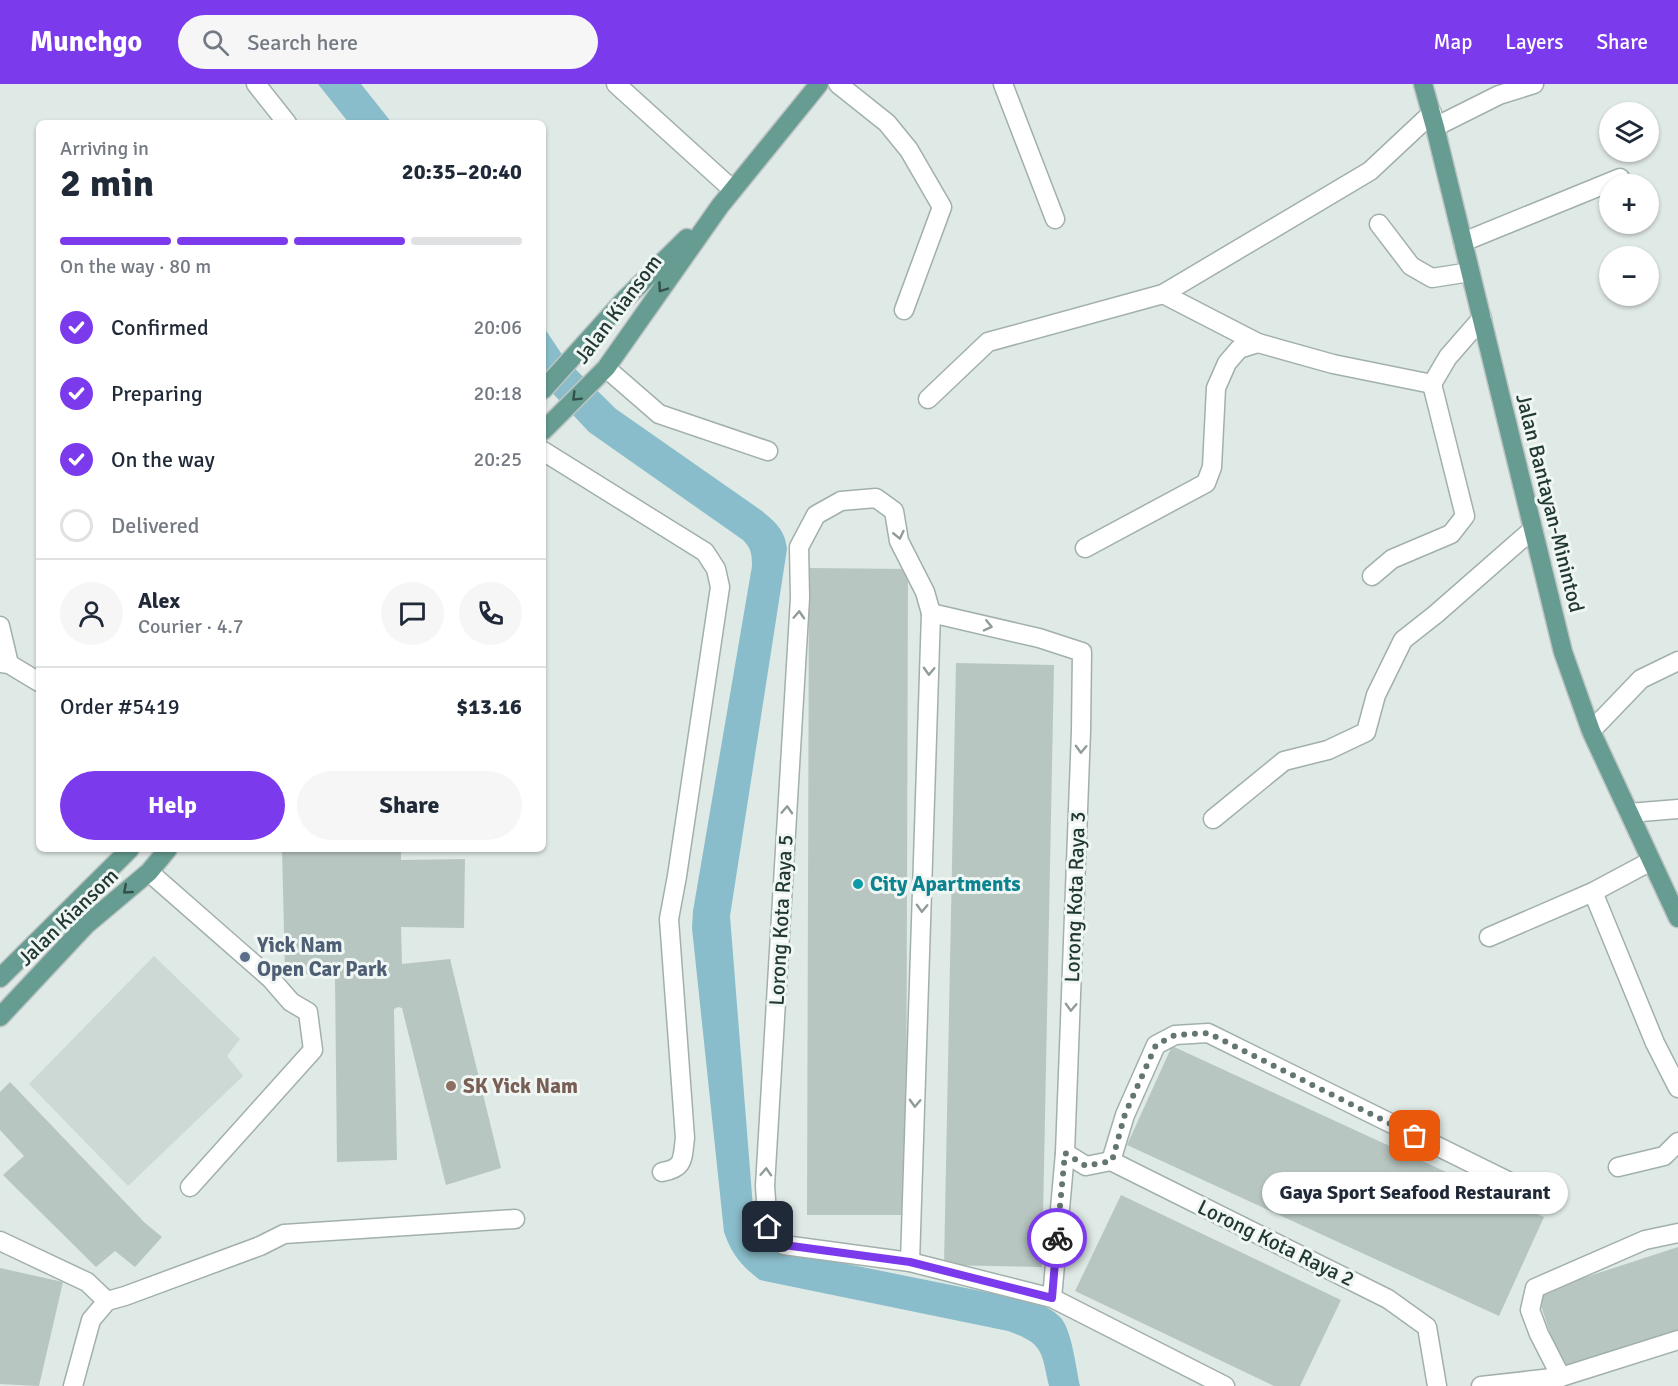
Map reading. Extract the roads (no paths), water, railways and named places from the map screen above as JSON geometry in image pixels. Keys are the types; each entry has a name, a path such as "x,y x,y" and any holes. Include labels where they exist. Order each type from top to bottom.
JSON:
{"main road":[{"name":"Jalan Kiansom","path":"546,428 606,368 720,206 819,84"},
{"name":"Jalan Bantayan-Minintod","path":"1423,84 1563,652 1591,731 1678,918"},
{"name":"Jalan Kiansom","path":"546,387 624,300 720,206"},
{"name":"Jalan Kiansom","path":"0,978 127,852"},
{"name":"Jalan Kiansom","path":"0,1017 86,925 148,872 165,852"}],"street":[{"path":"256,84 285,120"},
{"path":"616,84 733,190"},
{"path":"838,84 887,123 909,150 942,207 904,310"},
{"path":"1003,84 1054,219"},
{"path":"928,399 988,342 1164,294 1370,171 1433,120 1534,84"},
{"path":"1463,242 1599,187"},
{"path":"1379,224 1411,266 1432,278 1470,272"},
{"path":"1164,294 1258,344 1334,364 1432,384"},
{"path":"1372,576 1392,559 1451,534 1465,516 1432,384 1448,357 1482,318"},
{"path":"1084,548 1206,483 1212,467 1216,388 1227,363 1239,349 1258,344"},
{"path":"606,368 659,414 768,451"},
{"path":"546,453 705,552 716,569 720,586 669,919 685,1138 682,1163 676,1169 662,1172"},
{"name":"Lorong Kota Raya 5","path":"931,613 925,592 898,541 894,511 876,498 841,501 816,515 799,547 799,610 765,1186 768,1227 784,1245 910,1262 1052,1298 1225,1386"},
{"path":"1213,819 1284,761 1328,750 1366,732 1376,695 1403,640 1533,529"},
{"path":"910,1262 931,613"},
{"name":"Lorong Kota Raya 3","path":"931,613 1039,638 1082,651 1065,1153 1052,1298"},
{"path":"0,626 4,663 36,680"},
{"path":"1591,731 1641,679 1678,661"},
{"path":"1629,813 1678,809"},
{"path":"1489,937 1593,892 1651,861"},
{"path":"148,872 271,979 291,1002 308,1012 313,1050 190,1186"},
{"path":"1593,892 1655,1043 1678,1088"},
{"path":"1065,1153 1086,1166 1112,1161 1125,1114 1156,1045 1175,1035 1208,1033 1540,1197"},
{"path":"1618,1167 1664,1156 1678,1142"},
{"name":"Lorong Kota Raya 2","path":"1112,1161 1388,1299 1427,1327 1437,1386"},
{"path":"74,1386 91,1320 107,1301 260,1246 284,1234 515,1219"},
{"path":"1561,1377 1539,1334 1530,1310 1535,1288 1645,1240 1678,1233"},
{"path":"0,1241 87,1282 107,1301"},
{"path":"1481,1386 1561,1377 1678,1340"}],"water":[{"path":"318,84 361,84 390,120 347,120"},
{"path":"546,330 565,359 616,409 762,511 779,527 786,542 787,549 730,916 755,1233 759,1240 778,1250 1042,1305 1057,1314 1068,1330 1080,1386 1049,1386 1039,1350 1028,1340 1008,1331 760,1280 743,1265 730,1247 724,1232 692,928 752,566 751,555 743,540 589,432 546,386"}],"place":[{"name":"City Apartments","path":"858,884"},
{"name":"Yick Nam Open Car Park","path":"245,957"},
{"name":"SK Yick Nam","path":"451,1086"},
{"name":"Gaya Sport Seafood Restaurant","path":"1415,1136"}]}
